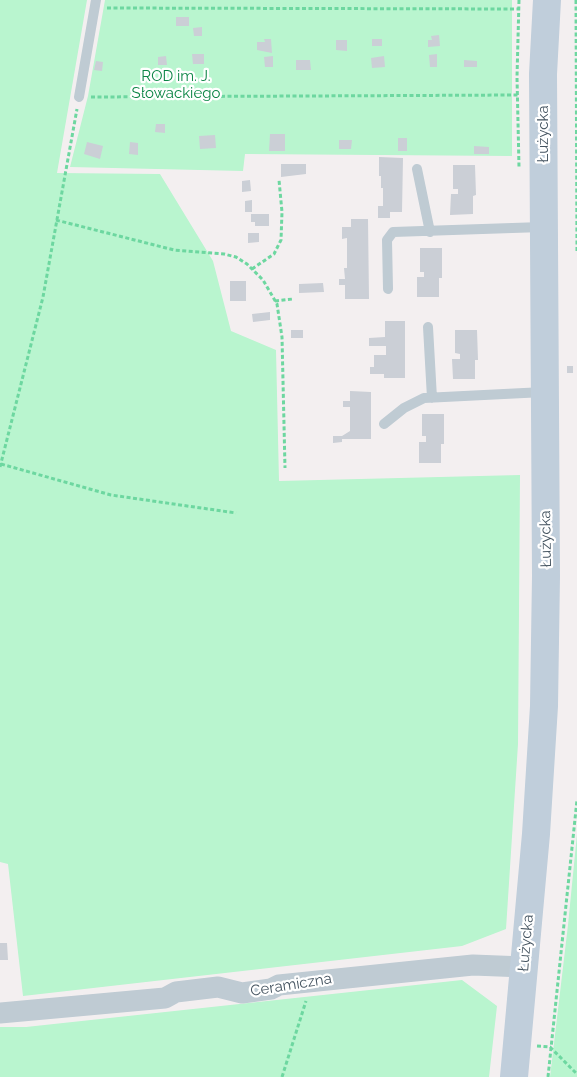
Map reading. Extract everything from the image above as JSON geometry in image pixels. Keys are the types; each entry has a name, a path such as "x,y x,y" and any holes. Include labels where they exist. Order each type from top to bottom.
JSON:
{"main road":[{"name":"Łużycka","path":"514,1077 536,834 544,706 546,576 542,74 547,0"}],"street":[{"name":"Ceramiczna","path":"0,1013 165,998 176,992 218,987 242,993 271,989 279,985 312,981 473,965 524,967"}],"lane":[{"path":"79,97 96,4"},
{"path":"416,169 430,232"},
{"path":"388,289 387,240 393,232 543,227"},
{"path":"428,327 432,398"},
{"path":"384,424 404,408 424,398 544,392"}],"path":[{"path":"519,0 519,144"},
{"path":"576,0 577,252"},
{"path":"96,4 519,8"},
{"path":"236,513 111,495 0,465 43,297 79,97 518,95"},
{"path":"252,269 274,254 281,240 282,212 279,180"},
{"path":"56,220 174,250 224,254 236,257 263,280 275,301 282,337 285,468"},
{"path":"275,301 293,299"},
{"path":"548,1077 577,800"},
{"path":"282,1077 312,981"},
{"path":"517,1044 550,1047 577,1074"}],"green space":[{"path":"0,0 87,0 57,173 160,174 213,261 231,331 276,350 279,481 520,475 518,744 506,929 462,946 23,996 8,864 0,862"},
{"name":"ROD im. J. Słowackiego","path":"105,0 512,0 512,156 245,154 243,171 70,167 88,96"},
{"path":"577,834 577,1077 550,1077 568,925"},
{"path":"462,980 497,1006 489,1077 0,1077 0,1027 26,1027"}],"building":[{"path":"176,17 189,17 189,26 176,26"},
{"path":"202,27 202,36 194,36 193,28"},
{"path":"439,35 440,46 428,47 428,40 432,40 431,36"},
{"path":"264,39 271,39 272,53 257,50 257,42 265,42"},
{"path":"372,39 382,39 382,46 372,46"},
{"path":"336,40 347,40 347,51 336,50"},
{"path":"192,54 204,54 204,64 193,64"},
{"path":"437,54 437,67 430,67 429,55"},
{"path":"166,56 167,65 158,65 158,57"},
{"path":"273,56 273,67 265,67 264,57"},
{"path":"384,56 385,67 372,68 371,58"},
{"path":"296,60 310,60 311,70 296,70"},
{"path":"464,60 477,61 477,67 464,67"},
{"path":"96,61 103,62 102,71 94,70"},
{"path":"156,124 165,124 165,133 155,132"},
{"path":"270,134 285,134 285,151 269,151"},
{"path":"215,135 216,148 200,149 199,136"},
{"path":"398,138 407,138 407,151 398,151"},
{"path":"339,140 352,140 351,149 339,149"},
{"path":"87,142 103,146 100,159 84,154"},
{"path":"130,142 138,143 138,155 129,154"},
{"path":"474,146 489,147 489,154 474,154"},
{"path":"379,157 403,158 402,212 390,212 390,218 378,218 378,206 383,206 383,188 381,188 381,176 379,176"},
{"path":"281,164 306,164 306,174 281,177"},
{"path":"453,165 475,165 476,195 473,196 473,214 450,215 451,194 458,194 458,189 453,189"},
{"path":"250,180 251,191 242,192 242,181"},
{"path":"252,200 252,212 245,212 245,201"},
{"path":"251,214 269,214 269,226 255,226 255,222 251,222"},
{"path":"351,219 368,219 369,299 345,299 345,285 339,285 339,279 345,279 344,268 347,268 347,238 342,239 342,227 351,227"},
{"path":"248,233 259,233 259,242 248,243"},
{"path":"420,248 442,248 442,278 439,278 439,297 417,297 417,277 424,277 424,272 420,272"},
{"path":"230,281 246,281 246,301 230,301"},
{"path":"323,283 324,292 299,293 299,284"},
{"path":"270,312 270,320 253,322 252,314"},
{"path":"385,321 405,321 405,378 384,378 384,374 370,374 370,367 374,367 374,355 386,355 386,346 369,346 369,338 385,337"},
{"path":"291,330 303,330 303,338 291,338"},
{"path":"455,330 477,330 478,360 475,360 475,379 453,379 452,359 460,359 460,354 455,353"},
{"path":"567,366 573,366 573,373 567,373"},
{"path":"350,391 371,392 371,439 342,439 342,442 333,443 333,436 342,436 350,431 350,407 343,407 343,401 350,401"},
{"path":"422,414 444,414 444,444 441,444 441,463 419,463 419,442 426,442 426,436 422,436"},
{"path":"0,943 7,943 8,960 0,960"}]}
